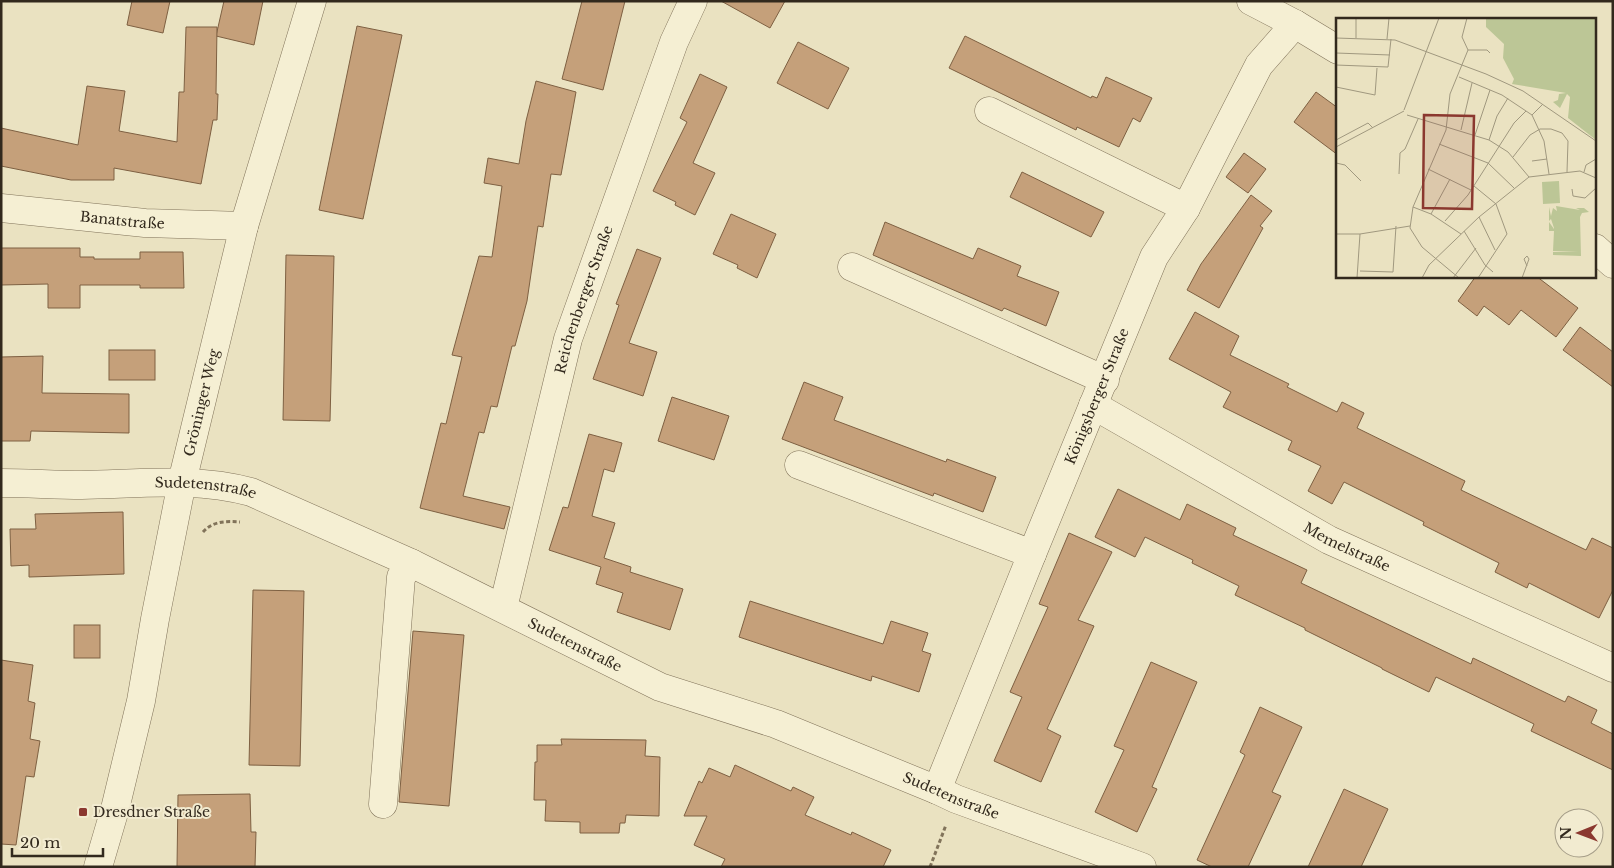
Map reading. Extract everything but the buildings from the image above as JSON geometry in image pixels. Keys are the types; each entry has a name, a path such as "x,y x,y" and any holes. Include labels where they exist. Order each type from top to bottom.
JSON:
{"street":[{"name":"Gröninger Weg","path":"98,867 115,809 141,701 182,482 244,226 312,1"},
{"name":"Reichenberger Straße","path":"503,608 568,339 674,42 693,1"},
{"path":"1251,1 1295,24 1336,49"},
{"name":"Königsberger Straße","path":"947,795 1032,554 1154,257 1186,208 1259,65 1295,24"},
{"path":"989,111 1186,208"},
{"name":"Banatstraße","path":"1,208 145,223 244,226"},
{"path":"1596,249 1613,264"},
{"path":"852,267 1105,380"},
{"name":"Memelstraße","path":"1093,405 1329,540 1613,668"},
{"path":"799,465 1032,554"},
{"name":"Sudetenstraße","path":"1,483 82,485 182,482 232,487 251,492 411,562 660,687 776,724 947,795 1141,867"},
{"path":"383,804 401,577 411,562"}],"path":[{"path":"930,867 947,795"}],"place":[{"name":"Dresdner Straße","path":"83,812"}]}
